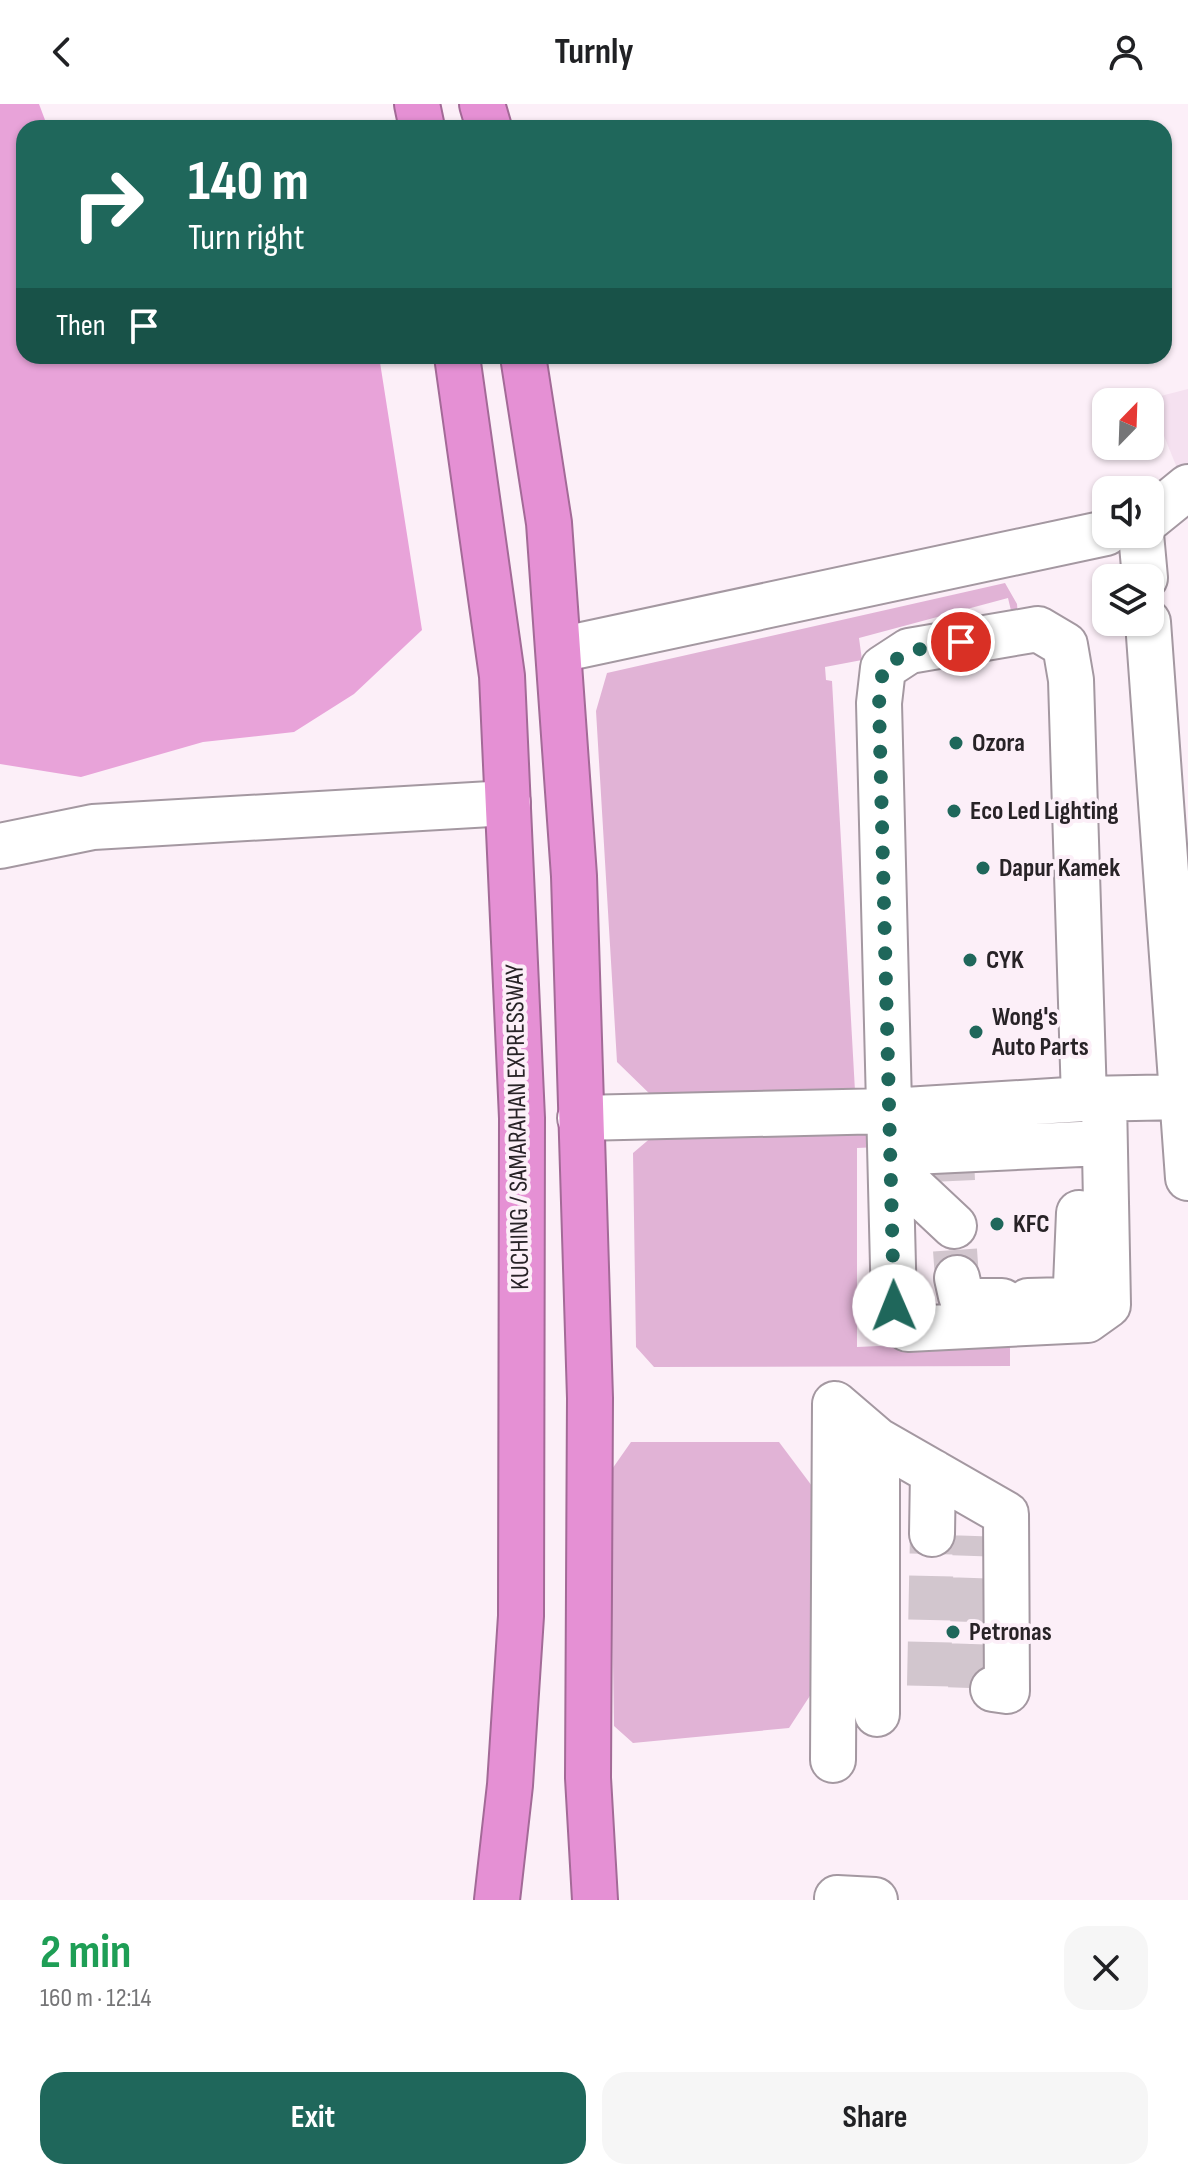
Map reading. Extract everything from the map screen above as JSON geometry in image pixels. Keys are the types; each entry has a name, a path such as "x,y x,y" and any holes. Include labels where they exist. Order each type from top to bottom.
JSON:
{"highway":[{"name":"KUCHING / SAMARAHAN EXPRESSWAY","path":"458,364 502,676 522,1118 521,1616 510,1785 497,1900"},
{"path":"524,364 549,523 574,876 590,1398 588,1778 595,1900"}],"street":[{"path":"1164,507 1188,487"},
{"path":"1164,525 1188,525"},
{"path":"559,650 1092,536"},
{"path":"1038,629 1065,645 1071,680 1094,1099 1103,1156 1108,1305 1087,1320 908,1329 894,1306 891,1144 879,703 883,668 909,651 1038,629"},
{"path":"1149,636 1185,1097 1188,1178"},
{"path":"0,846 93,827 508,803"},
{"path":"891,1144 1094,1099 1185,1097"},
{"path":"580,1118 891,1144 952,1163 1103,1156"},
{"path":"891,1144 955,1251"},
{"path":"952,1163 955,1251 961,1296 973,1301 1067,1300 1076,1285 1076,1223 1103,1156"},
{"path":"877,1440 891,1699 833,1760 835,1404 877,1440 933,1472 975,1516 1006,1514 1007,1691 993,1689"},
{"path":"932,1534 933,1472"}],"shaded area":[{"path":"0,104 39,104 45,120 16,120 16,364 380,364 422,630 354,694 294,732 203,742 81,777 0,764"},
{"path":"1188,389 1188,495 1164,436 1164,395"},
{"path":"1005,583 1017,604 1018,616 1013,619 1008,598 859,638 862,660 825,667 826,680 832,681 855,1091 654,1098 617,1062 596,711 607,673"},
{"path":"859,1123 879,1147 857,1148 857,1347 1010,1340 1010,1366 654,1367 636,1347 633,1153 653,1136"},
{"path":"631,1442 779,1442 818,1494 815,1688 789,1728 633,1743 614,1726 610,1472"}],"tunnel":[{"path":"952,1157 953,1181"},
{"path":"955,1250 957,1278"},
{"path":"929,1686 932,1534"},
{"path":"970,1688 975,1536"}],"place":[{"name":"Ozora","path":"956,743"},
{"name":"Eco Led Lighting","path":"954,811"},
{"name":"Dapur Kamek","path":"983,868"},
{"name":"CYK","path":"970,960"},
{"name":"Wong's Auto Parts","path":"976,1032"},
{"name":"KFC","path":"997,1224"},
{"name":"Petronas","path":"953,1632"}],"route":[{"path":"894,1306 879,703 883,668 909,651 961,642"}]}
